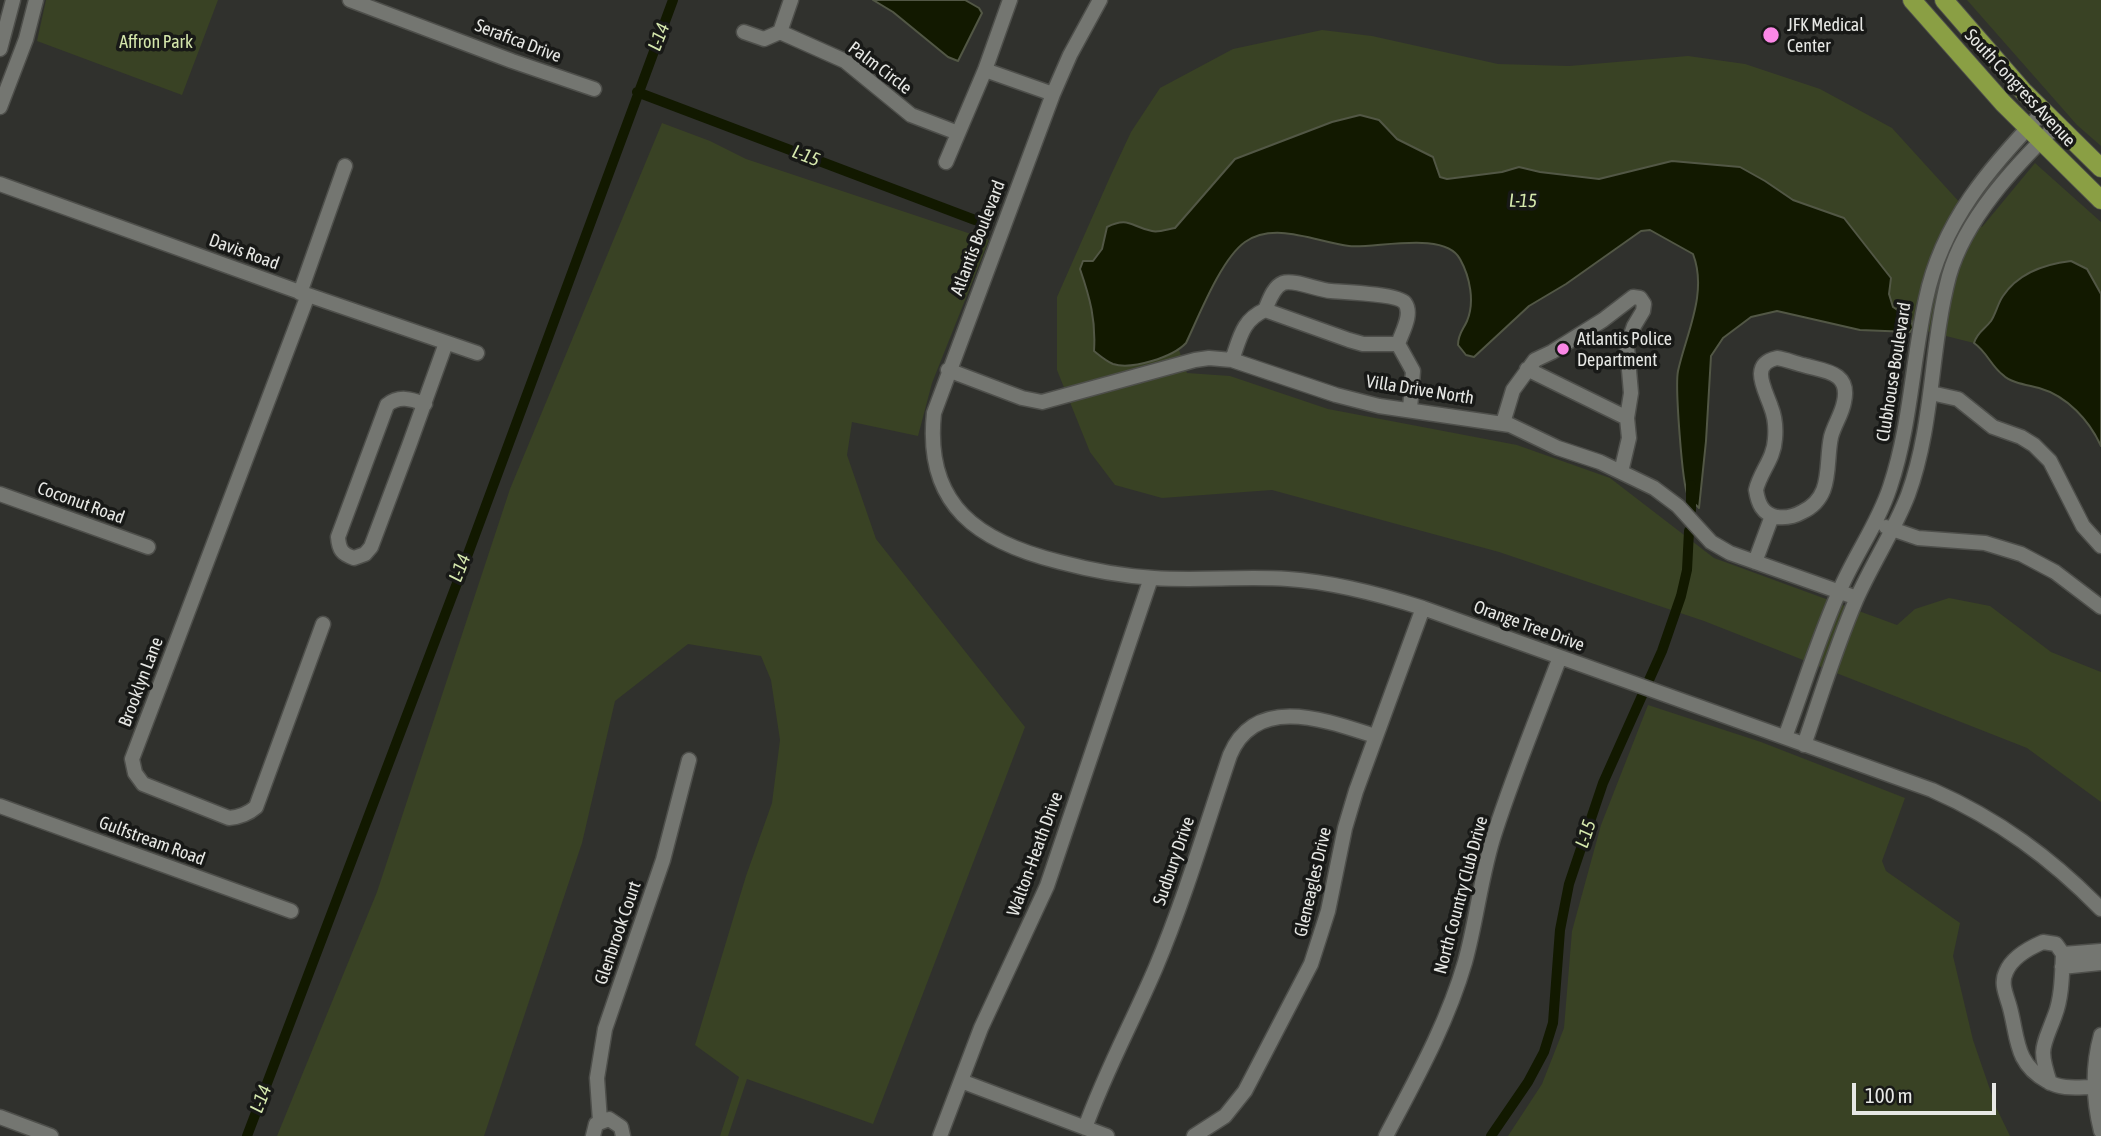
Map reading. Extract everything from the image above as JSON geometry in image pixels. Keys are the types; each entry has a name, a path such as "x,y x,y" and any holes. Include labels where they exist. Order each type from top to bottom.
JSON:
{"main road":[{"name":"South Congress Avenue","path":"1912,0 2040,142 2101,200"},
{"name":"South Congress Avenue","path":"1944,0 2056,126 2101,168"}],"street":[{"path":"0,49 13,0"},
{"path":"0,107 26,39 36,0"},
{"name":"Serafica Drive","path":"350,0 594,89"},
{"path":"780,32 791,0"},
{"path":"946,162 985,69 1010,0"},
{"name":"Atlantis Boulevard","path":"949,496 934,458 932,430 938,398 1053,94 1070,55 1100,0"},
{"name":"Palm Circle","path":"744,32 764,38 780,32 845,61 911,115 958,133"},
{"path":"985,69 1053,94"},
{"name":"Clubhouse Boulevard","path":"1785,737 1839,592 1875,522 1902,450 1926,297 1944,242 1973,191 2043,112"},
{"path":"1804,745 1844,628 1893,529 1920,459 1944,303 1950,274 1959,251 1998,187 2056,126"},
{"path":"304,294 345,166"},
{"name":"Davis Road","path":"0,184 304,294 477,353"},
{"path":"1232,360 1246,323 1265,310 1277,287 1290,282 1324,291 1392,295 1405,302 1408,309 1398,344 1413,371 1410,409"},
{"name":"Brooklyn Lane","path":"304,294 132,759 138,779 143,784 229,818 251,812 256,807 323,624"},
{"path":"1503,423 1513,390 1535,360 1603,320 1626,300 1640,298 1644,304 1643,311 1627,347 1631,393 1627,418 1629,439 1621,472"},
{"path":"1265,310 1349,341 1363,344 1398,344"},
{"path":"425,404 398,398 387,405 338,537 338,547 344,555 354,558 365,554 371,547 425,404 446,343"},
{"path":"1777,358 1830,371 1840,380 1845,400 1831,438 1828,478 1823,492 1814,505 1801,513 1786,517 1772,516 1761,508 1756,490 1772,457 1776,425 1760,373 1770,359 1777,358"},
{"name":"Villa Drive North","path":"948,370 1022,398 1042,402 1195,360 1232,360 1336,395 1379,406 1503,423 1621,472 1667,496 1711,542 1730,553 1857,598"},
{"path":"1527,369 1627,418"},
{"path":"1931,393 1958,399 1993,427 2034,445 2050,461 2082,526 2101,546"},
{"name":"Coconut Road","path":"0,494 148,547"},
{"name":"Orange Tree Drive","path":"949,496 958,510 982,532 1011,547 1078,567 1151,578 1290,579 1357,590 1423,608 1785,737 1961,803 2021,838 2076,884 2101,909"},
{"path":"1755,562 1772,516"},
{"path":"1875,522 1918,538 1985,543 2021,554 2055,572 2101,606"},
{"name":"Walton-Heath Drive","path":"940,1136 981,1028 1047,886 1151,578"},
{"name":"Gleneagles Drive","path":"1194,1136 1225,1116 1245,1091 1311,964 1328,911 1345,828 1423,608"},
{"name":"North Country Club Drive","path":"1386,1136 1430,1052 1456,991 1495,831 1560,657"},
{"name":"Sudbury Drive","path":"1084,1128 1112,1059 1156,968 1230,755 1240,737 1257,723 1284,716 1319,721 1376,736"},
{"name":"Glenbrook Court","path":"600,1121 597,1077 605,1029 663,860 689,760"},
{"name":"Gulfstream Road","path":"0,806 291,911"},
{"path":"2050,1083 2043,1062 2043,1051 2046,1033 2056,1013 2063,961 2056,944 2043,942 2016,958 2004,976 2020,1053 2032,1071 2050,1083 2063,1087 2094,1087"},
{"path":"2063,961 2101,951"},
{"path":"2063,961 2101,963"},
{"path":"2101,1035 2094,1087 2101,1131"},
{"path":"961,1081 1107,1136"},
{"path":"0,1117 51,1136"},
{"path":"593,1136 600,1121 614,1120 621,1127 622,1136"}],"green space":[{"name":"Affron Park","path":"46,0 218,0 182,95 37,41"},
{"path":"1967,0 2101,0 2101,146 2077,125"},
{"path":"1322,30 1372,36 1498,64 1569,66 1688,56 1745,64 1820,89 1892,128 1982,227 2035,163 2101,222 2101,446 2093,428 2066,401 2047,390 2003,376 1984,350 1974,343 1914,328 1910,332 1860,330 1777,311 1750,317 1723,338 1711,356 1699,508 1688,496 1683,474 1677,380 1697,298 1697,269 1693,254 1649,230 1641,231 1566,284 1529,306 1474,357 1466,355 1458,345 1469,314 1471,298 1464,266 1452,250 1425,243 1349,246 1283,233 1257,236 1245,242 1227,261 1186,343 1179,350 1187,373 1230,376 1328,409 1517,445 1610,478 1714,558 1897,625 1915,609 1949,598 1990,606 2051,652 2101,672 2101,802 2027,748 1704,621 1499,552 1272,490 1162,498 1115,485 1090,452 1057,370 1057,297 1110,177 1131,132 1160,88 1233,49"},
{"path":"662,123 710,141 746,159 989,240 932,383 918,436 852,422 847,455 876,539 1025,727 873,1124 747,1079 728,1136 720,1136 739,1077 695,1045 746,876 772,803 780,740 771,680 761,656 688,644 615,701 582,843 484,1136 277,1136 377,892 510,489"},
{"path":"1648,705 1761,742 1905,798 1882,861 1886,871 1960,923 1953,956 1973,1040 1996,1107 2010,1136 1508,1136 1542,1084 1564,1028 1572,931 1601,825"}],"water":[{"path":"873,0 965,0 979,8 982,13 958,61 948,57 893,12"},
{"path":"1360,115 1379,120 1397,139 1433,157 1440,177 1447,179 1502,172 1519,167 1599,179 1672,161 1740,167 1793,200 1844,218 1891,278 1889,294 1893,307 1911,319 1913,328 1910,332 1860,330 1777,311 1751,317 1723,338 1711,356 1699,508 1688,496 1683,474 1677,380 1697,298 1697,269 1693,254 1650,230 1641,231 1566,284 1529,306 1474,357 1466,355 1458,345 1469,314 1471,298 1464,266 1452,250 1425,243 1349,246 1283,233 1257,236 1236,250 1211,289 1186,343 1172,353 1141,364 1121,365 1105,360 1094,351 1092,309 1080,269 1083,261 1093,261 1102,249 1107,227 1125,222 1154,231 1175,228 1235,159 1332,122"},
{"path":"2071,261 2087,269 2101,294 2101,446 2090,427 2068,403 2049,392 2006,378 1974,343 1979,333 1991,321 2003,296 2017,281 2042,267"}],"waterway":[{"name":"L-14","path":"247,1136 462,570 673,0"},
{"name":"L-15","path":"637,92 975,220"},
{"name":"L-15","path":"1691,485 1691,510"},
{"name":"L-15","path":"1491,1136 1528,1082 1544,1052 1553,1023 1560,930 1569,884 1603,783 1662,651 1681,596 1687,570 1689,531"}],"place":[{"name":"JFK Medical Center","path":"1771,35"},
{"name":"Atlantis Police Department","path":"1563,349"}]}
